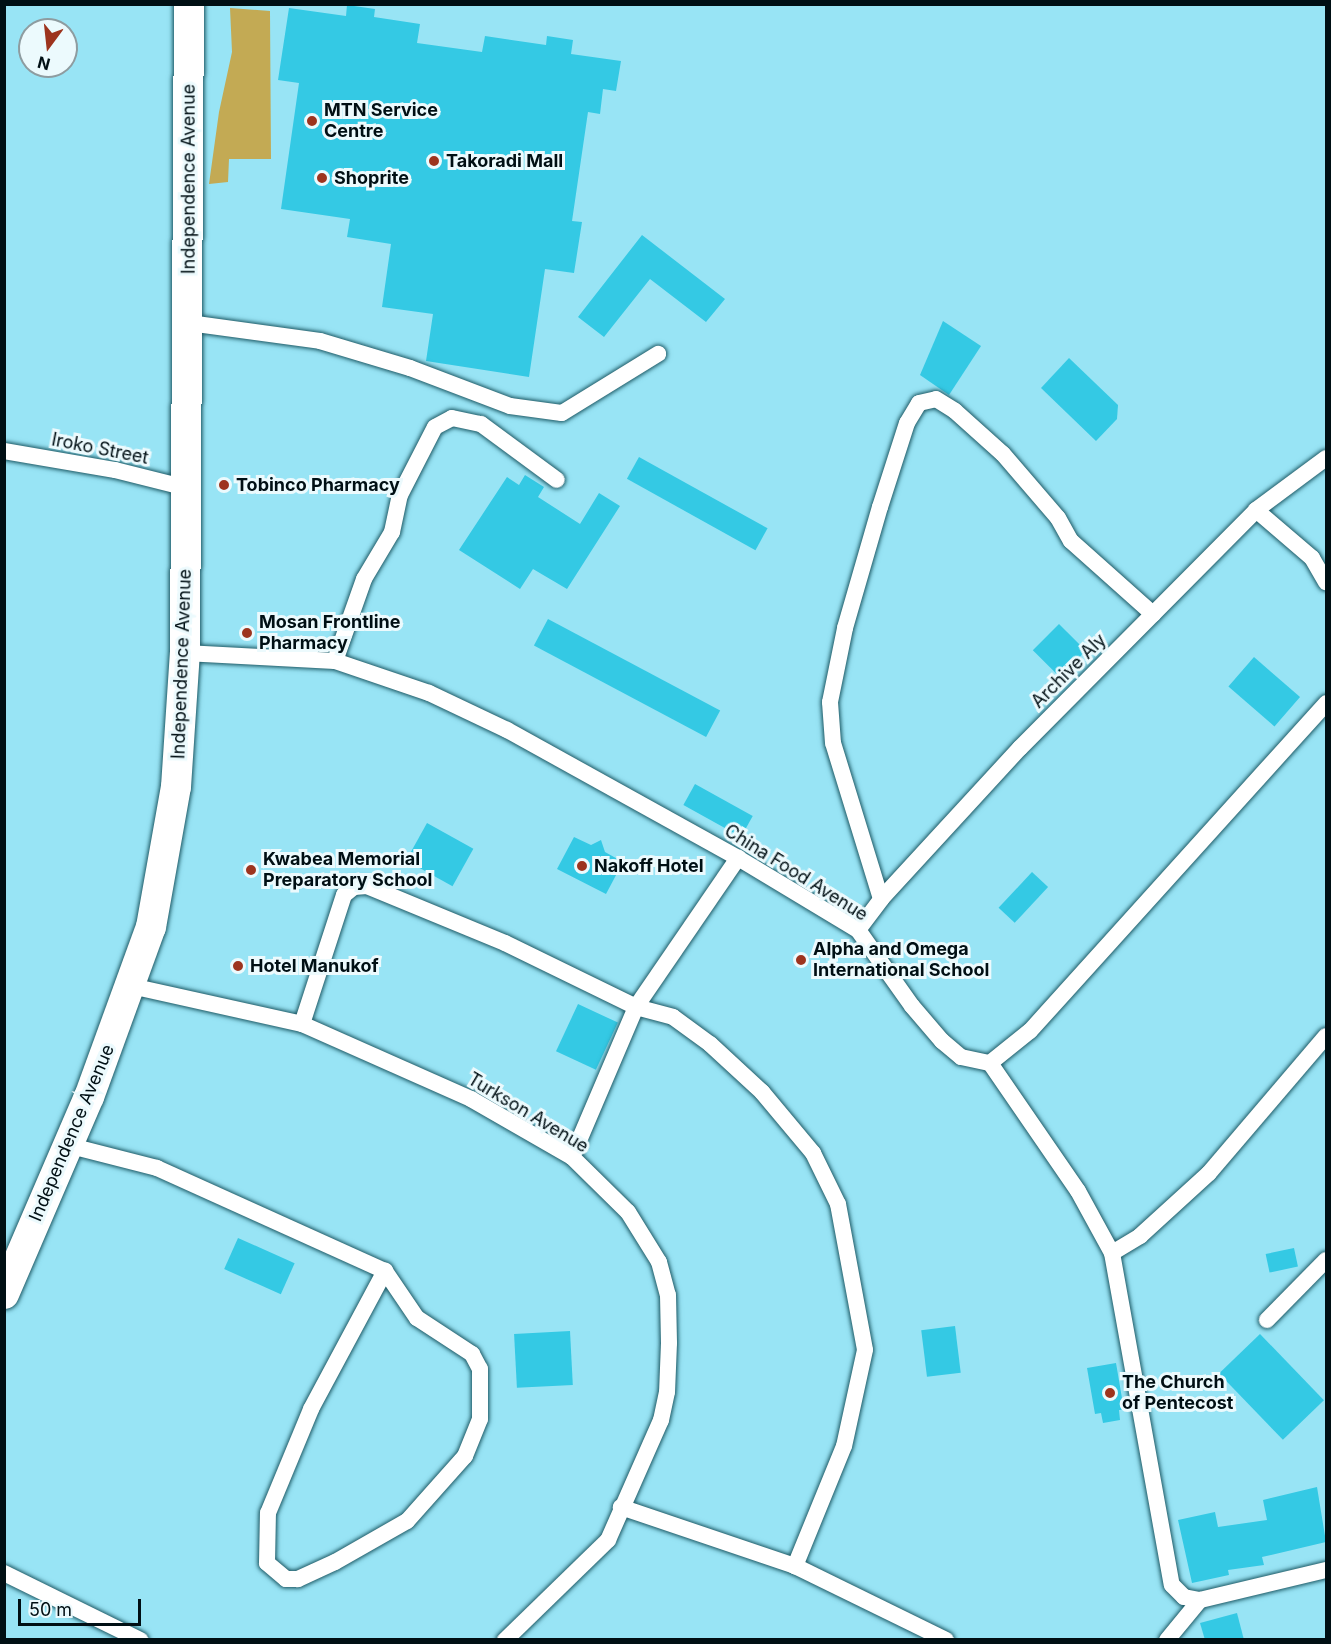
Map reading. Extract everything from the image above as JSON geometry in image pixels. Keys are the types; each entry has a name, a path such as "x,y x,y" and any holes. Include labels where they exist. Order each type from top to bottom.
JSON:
{"highway":[{"name":"Independence Avenue","path":"4,1294 89,1097 151,927 176,787 185,654 188,488 189,4"}],"street":[{"path":"189,323 320,341 410,368 510,406 562,413 658,354"},
{"path":"881,899 833,743 830,702 845,628 877,518 907,423 919,403 936,399 955,411 1003,454 1058,518 1071,541 1153,614"},
{"path":"335,661 364,579 392,532 400,495 435,427 452,418 481,424 557,480"},
{"name":"Iroko Street","path":"4,451 115,470 188,488"},
{"name":"Archive Aly","path":"858,930 881,899 1020,748 1256,510 1326,458"},
{"path":"1256,510 1326,570"},
{"path":"1312,558 1326,582"},
{"name":"China Food Avenue","path":"185,654 335,661 429,693 507,730 738,858 858,930 912,1006 942,1041 961,1057 990,1063"},
{"path":"1326,703 1030,1031 990,1063 1078,1191 1112,1253 1172,1585 1184,1597 1200,1600 1326,1570"},
{"path":"572,1157 636,1007 738,858"},
{"path":"302,1024 344,895 354,887 367,886 505,942 636,1007 673,1017 710,1044 762,1092 813,1153 838,1204 865,1350 844,1446 795,1566"},
{"name":"Turkson Avenue","path":"130,986 302,1024 471,1099 572,1157 628,1212 659,1262 668,1295 668,1392 661,1420 608,1540 505,1640"},
{"path":"1112,1253 1140,1236 1209,1173 1326,1036"},
{"path":"67,1145 157,1168 385,1271 417,1318 472,1354 480,1370 480,1419 465,1456 407,1521 335,1562 298,1579 286,1579 267,1563 268,1513 311,1409 385,1271"},
{"path":"1267,1320 1326,1260"},
{"path":"621,1507 795,1566 946,1640"},
{"path":"4,1573 140,1640"},
{"path":"1167,1640 1200,1600"}],"shaded area":[{"path":"230,8 270,11 271,159 229,159 228,182 209,184 219,112 232,52"}],"building":[{"name":"Takoradi Mall","path":"347,5 375,9 374,17 420,24 417,43 482,52 485,36 546,45 547,36 573,40 571,54 621,61 616,91 603,89 600,114 588,112 572,221 582,222 574,273 545,269 529,377 426,361 433,314 382,307 391,244 347,237 350,219 281,209 299,83 278,80 289,8 346,16"},
{"path":"642,235 725,299 706,322 650,279 604,337 578,317"},
{"path":"943,321 981,346 949,395 920,375"},
{"path":"1069,358 1118,405 1117,419 1096,441 1041,388"},
{"path":"639,457 768,528 755,550 627,479"},
{"path":"525,475 544,487 538,497 580,524 599,493 620,506 567,589 533,569 520,589 459,550 507,477 519,485"},
{"path":"548,619 720,711 706,737 534,645"},
{"path":"1059,624 1086,651 1060,677 1033,650"},
{"path":"1254,657 1300,697 1274,726 1228,686"},
{"path":"695,784 753,816 741,837 683,805"},
{"path":"427,823 473,849 453,886 406,861"},
{"path":"574,837 591,845 601,840 605,852 623,862 606,894 557,869"},
{"path":"1032,872 1048,887 1015,923 999,908"},
{"path":"578,1004 618,1023 596,1070 556,1051"},
{"path":"238,1238 295,1263 281,1294 224,1269"},
{"path":"1294,1248 1298,1267 1270,1273 1266,1254"},
{"path":"955,1326 961,1373 927,1377 921,1330"},
{"path":"570,1331 573,1385 517,1388 514,1334"},
{"path":"1260,1334 1324,1400 1283,1440 1219,1374"},
{"path":"1116,1363 1124,1410 1119,1410 1120,1420 1103,1423 1101,1413 1095,1414 1087,1368"},
{"path":"1317,1487 1326,1542 1262,1557 1264,1565 1228,1570 1229,1575 1192,1583 1178,1520 1215,1512 1218,1527 1267,1520 1263,1500"},
{"path":"1237,1613 1244,1640 1205,1640 1200,1623"}],"place":[{"name":"MTN Service Centre","path":"312,121"},
{"name":"Takoradi Mall","path":"434,161"},
{"name":"Shoprite","path":"322,178"},
{"name":"Tobinco Pharmacy","path":"224,485"},
{"name":"Mosan Frontline Pharmacy","path":"247,633"},
{"name":"Nakoff Hotel","path":"582,866"},
{"name":"Kwabea Memorial Preparatory School","path":"251,870"},
{"name":"Alpha and Omega International School","path":"801,960"},
{"name":"Hotel Manukof","path":"238,966"},
{"name":"The Church of Pentecost","path":"1110,1393"}]}
